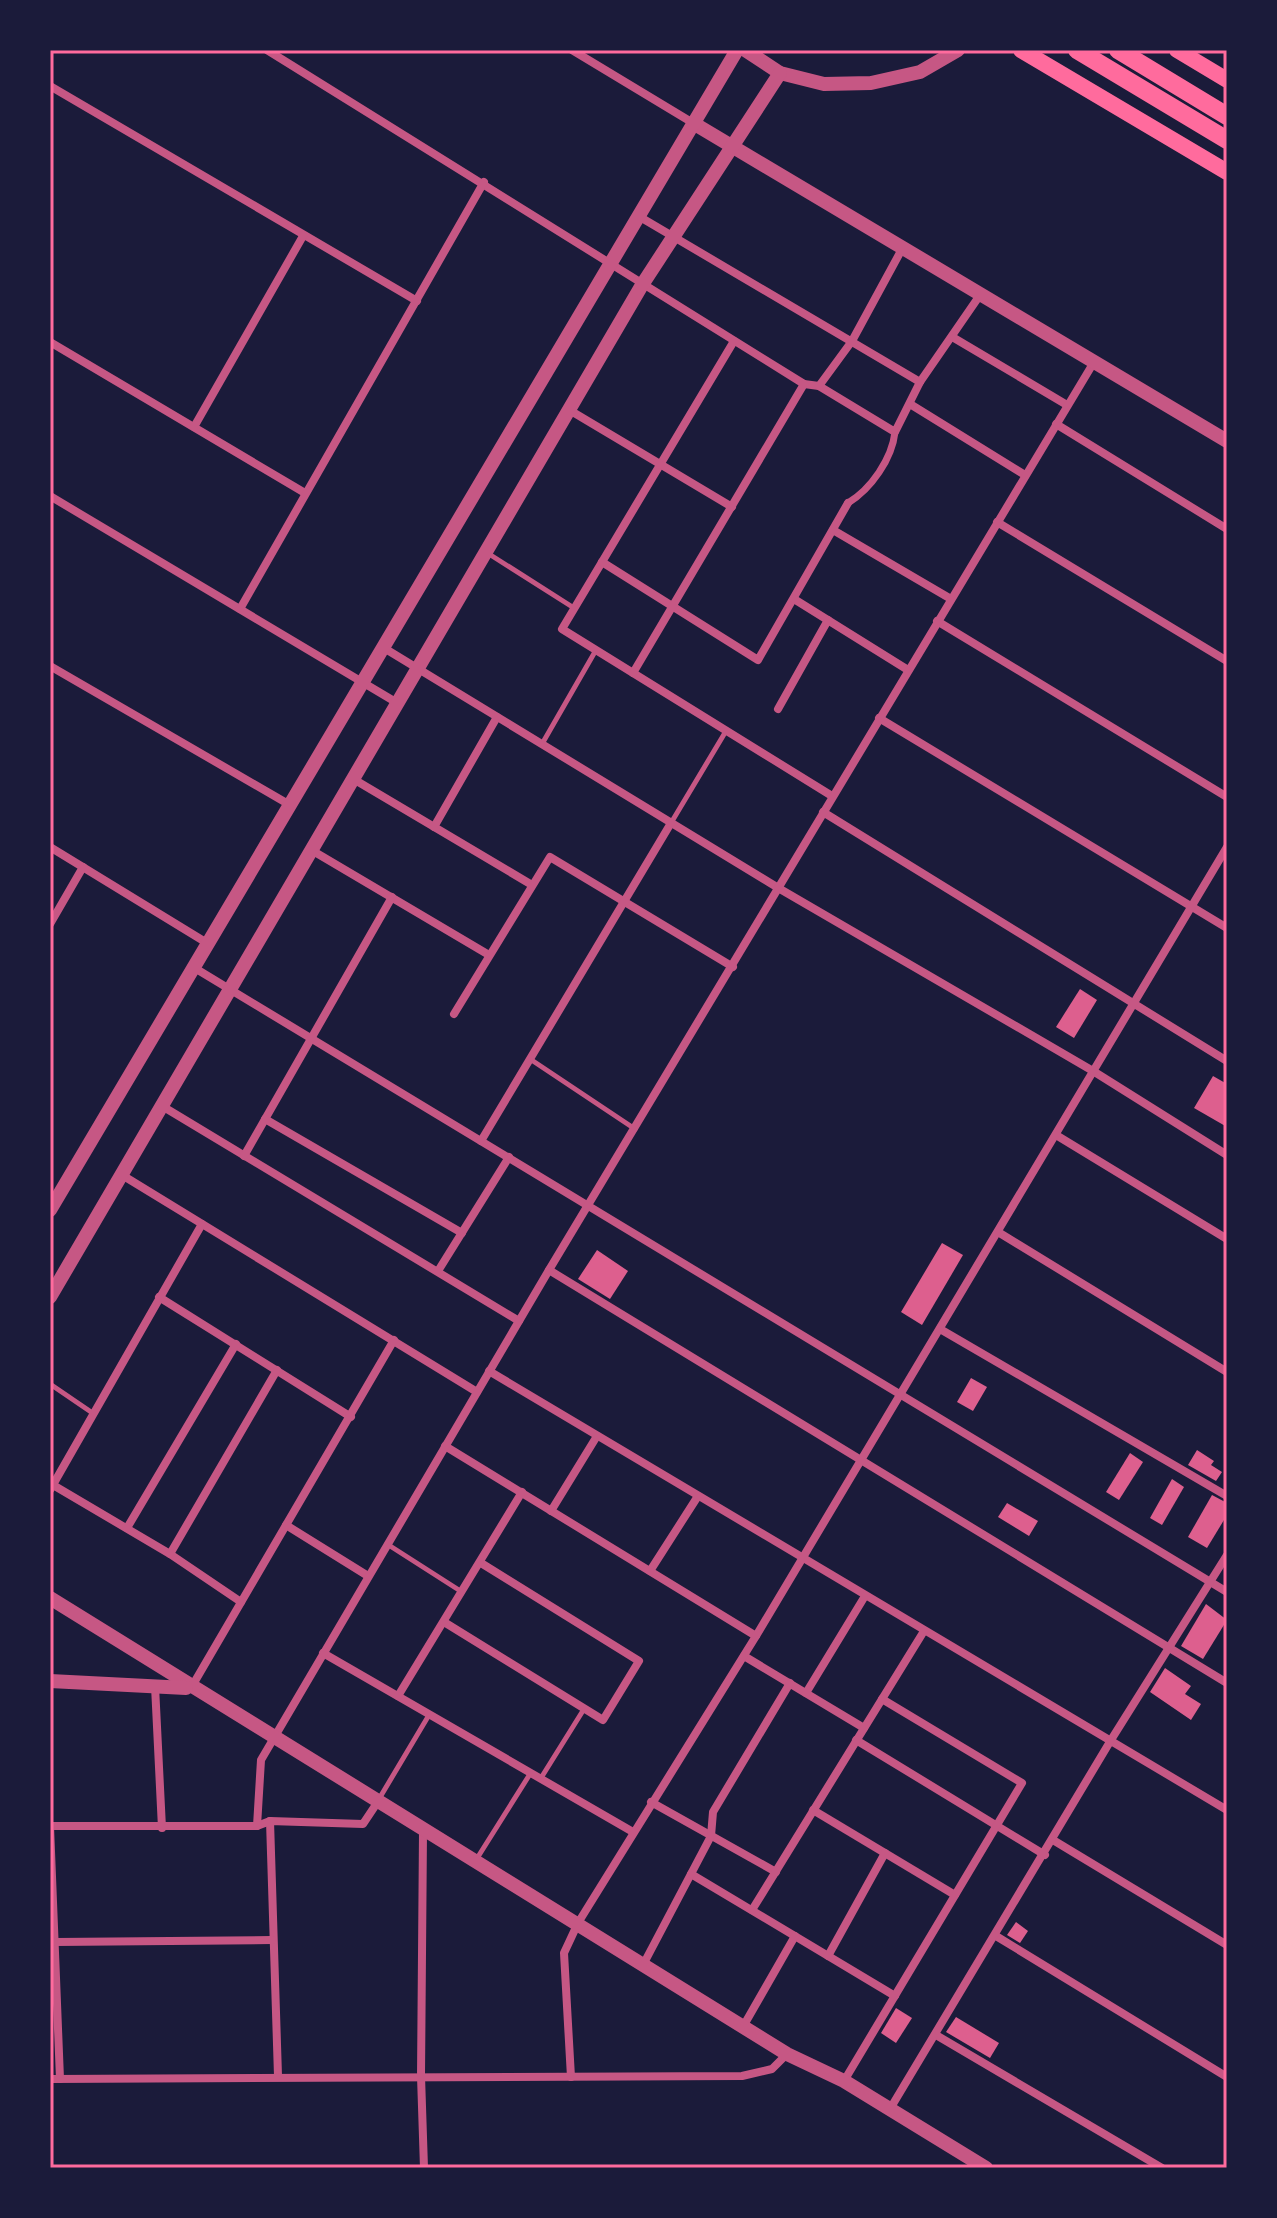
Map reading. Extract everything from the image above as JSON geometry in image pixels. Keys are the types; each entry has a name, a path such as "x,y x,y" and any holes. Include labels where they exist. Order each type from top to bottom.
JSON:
{"highway":[{"path":"1077,50 1227,140"},
{"path":"1118,50 1227,116"}],"main road":[{"path":"1021,50 1227,172"},
{"path":"1177,50 1227,80"}],"street":[{"path":"267,50 484,182 611,267 804,384 819,386 895,432"},
{"path":"572,50 1227,441"},
{"path":"50,1210 737,50"},
{"path":"745,50 780,73 824,84 871,83 920,72 958,50"},
{"path":"50,1297 488,554 642,285 780,73"},
{"path":"50,86 417,301"},
{"path":"240,609 484,182"},
{"path":"640,217 920,382"},
{"path":"194,427 303,236"},
{"path":"819,386 852,341 902,249"},
{"path":"602,562 758,660 848,503 864,491 881,467 920,382 954,338 980,295"},
{"path":"954,338 1067,405"},
{"path":"734,341 562,629 832,796"},
{"path":"50,342 305,493"},
{"path":"257,1826 261,1760 549,1270 1094,362"},
{"path":"633,673 804,384"},
{"path":"910,404 1025,475"},
{"path":"571,411 732,507"},
{"path":"1056,424 1227,529"},
{"path":"50,496 399,704"},
{"path":"997,522 1227,661"},
{"path":"833,530 951,599"},
{"path":"794,599 908,670"},
{"path":"778,709 828,620"},
{"path":"937,621 1227,797"},
{"path":"384,648 780,889 1093,1071 1227,1155"},
{"path":"50,666 290,805"},
{"path":"434,827 497,717"},
{"path":"879,718 1227,928"},
{"path":"355,780 532,885"},
{"path":"823,812 1227,1061"},
{"path":"481,1141 671,823"},
{"path":"50,847 207,943"},
{"path":"571,2077 564,1953 578,1923 744,1656 1227,847"},
{"path":"313,851 489,955"},
{"path":"454,1014 550,857 733,967"},
{"path":"50,924 83,867"},
{"path":"244,1156 392,897"},
{"path":"193,967 1227,1592"},
{"path":"162,1106 519,1321"},
{"path":"265,1119 462,1233"},
{"path":"1056,1135 1227,1239"},
{"path":"438,1271 509,1157"},
{"path":"122,1175 477,1392"},
{"path":"202,1224 52,1488 127,1528 241,1602"},
{"path":"998,1232 1227,1372"},
{"path":"549,1270 1227,1683"},
{"path":"159,1297 351,1417"},
{"path":"940,1329 1227,1496"},
{"path":"190,1688 394,1340"},
{"path":"127,1528 236,1344"},
{"path":"170,1554 277,1370"},
{"path":"489,1371 1227,1810"},
{"path":"551,1511 597,1436"},
{"path":"445,1446 756,1636"},
{"path":"398,1696 522,1492"},
{"path":"650,1571 698,1496"},
{"path":"286,1525 368,1576"},
{"path":"890,2109 1045,1855 1111,1740 1227,1555"},
{"path":"444,1622 603,1720 639,1661 481,1563"},
{"path":"806,1693 865,1596"},
{"path":"50,1598 190,1688 423,1832 578,1923 787,2054 844,2081 986,2168"},
{"path":"752,1910 924,1631"},
{"path":"323,1653 633,1832"},
{"path":"744,1656 864,1728"},
{"path":"50,1681 190,1688"},
{"path":"643,1965 711,1836 713,1812 790,1683"},
{"path":"155,1686 162,1828"},
{"path":"844,2081 1022,1783 882,1699"},
{"path":"856,1740 1045,1855"},
{"path":"651,1802 776,1872"},
{"path":"60,2079 50,1826 257,1826 270,1821 363,1824 377,1803"},
{"path":"813,1810 955,1895"},
{"path":"270,1821 278,2076"},
{"path":"423,1832 421,2076 424,2168"},
{"path":"1053,1840 1227,1945"},
{"path":"828,1956 885,1853"},
{"path":"691,1874 895,1996"},
{"path":"744,2025 795,1936"},
{"path":"996,1936 1227,2077"},
{"path":"55,1942 272,1940"},
{"path":"936,2035 1162,2168"},
{"path":"50,2079 742,2076 772,2069 787,2054"}],"lane":[{"path":"488,554 574,608"},
{"path":"542,744 596,650"},
{"path":"671,823 726,731"},
{"path":"530,1059 636,1129"},
{"path":"50,1384 94,1414"},
{"path":"387,1544 463,1593"},
{"path":"541,1778 585,1708"},
{"path":"377,1803 430,1714"},
{"path":"475,1862 531,1773"}],"building":[{"path":"1080,989 1097,1000 1074,1038 1056,1027"},
{"path":"1213,1076 1227,1084 1227,1127 1194,1108"},
{"path":"942,1243 963,1255 922,1325 901,1312"},
{"path":"597,1250 628,1271 610,1299 578,1279"},
{"path":"971,1378 987,1387 973,1411 957,1402"},
{"path":"1197,1450 1214,1461 1211,1465 1222,1472 1216,1481 1188,1465"},
{"path":"1130,1453 1143,1462 1119,1500 1106,1492"},
{"path":"1172,1479 1184,1487 1162,1525 1150,1518"},
{"path":"1212,1495 1227,1503 1227,1515 1207,1548 1188,1537"},
{"path":"1007,1503 1038,1521 1029,1536 998,1517"},
{"path":"1206,1604 1227,1620 1203,1659 1181,1646"},
{"path":"1165,1668 1191,1686 1185,1694 1201,1704 1191,1720 1150,1692"},
{"path":"1016,1922 1028,1931 1020,1943 1007,1935"},
{"path":"896,2008 912,2018 896,2043 881,2033"},
{"path":"956,2017 999,2043 990,2058 946,2032"}]}
